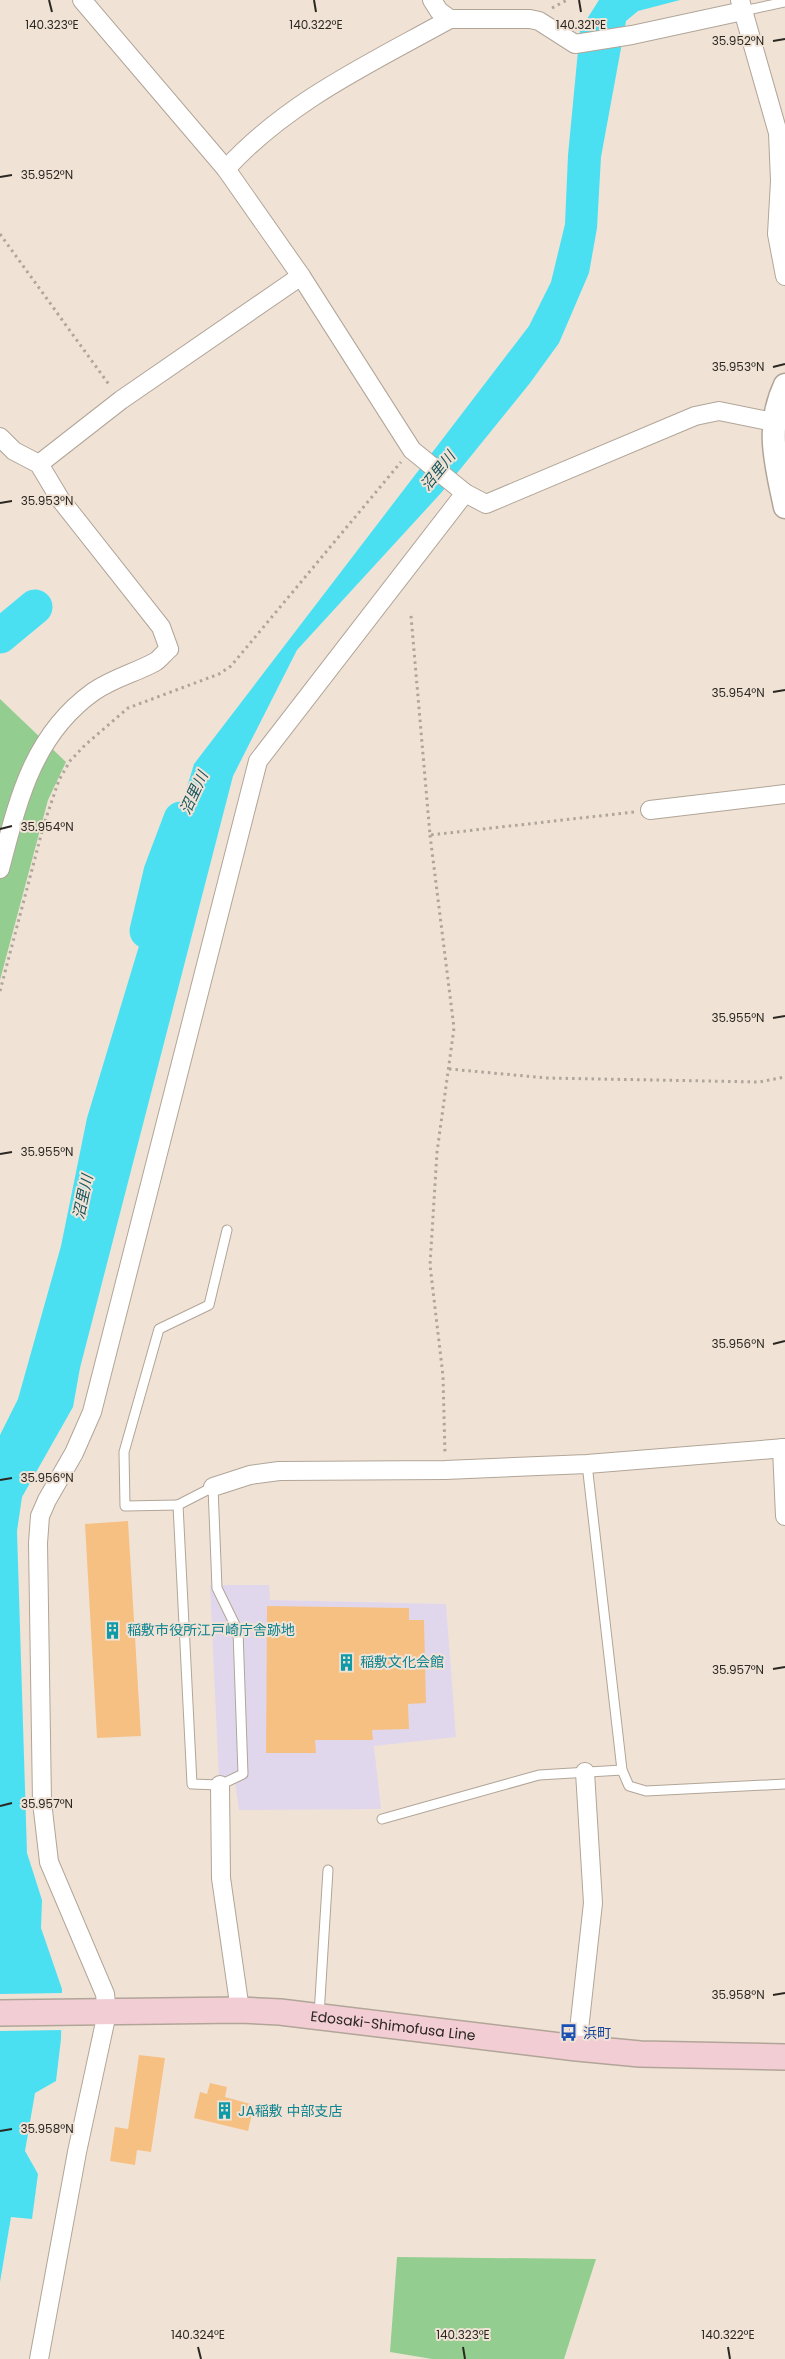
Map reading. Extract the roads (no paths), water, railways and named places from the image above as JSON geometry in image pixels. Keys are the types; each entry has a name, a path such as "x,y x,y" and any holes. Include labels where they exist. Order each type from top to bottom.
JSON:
{"main road":[{"name":"Edosaki-Shimofusa Line","path":"0,2013 240,2010 319,2015 577,2048 640,2054 785,2057"}],"street":[{"path":"82,0 226,169 301,276 415,452 461,490 486,504 695,416 719,411 773,422"},
{"path":"432,0 439,11 450,19"},
{"path":"226,169 247,146 281,117 313,95 450,19 530,19 539,21 575,44 632,35 742,6 778,133 780,182 777,234 785,276"},
{"path":"38,464 121,400 301,276"},
{"path":"785,386 778,400 773,422 774,443 785,507"},
{"path":"0,437 14,451 38,464 60,499 161,627 169,649 156,662 119,677 93,692 70,713 54,732 38,753 26,780 0,870"},
{"path":"38,2359 77,2152 99,2012 105,1994 48,1862 42,1802 38,1553 40,1516 74,1453 92,1412 258,761 461,490"},
{"path":"650,810 785,794"},
{"path":"212,1487 250,1476 279,1471 445,1470 587,1464 784,1448 785,1516"},
{"path":"577,2048 593,1903 585,1772"},
{"path":"220,1785 221,1878 240,2010"}],"lane":[{"path":"742,6 785,2"},
{"path":"178,1505 192,1784 220,1785 243,1774 238,1631 218,1588 212,1487 178,1505 125,1506 124,1452 159,1329 208,1305 227,1230"},
{"path":"587,1464 622,1770 629,1786 646,1791 785,1784"},
{"path":"382,1819 539,1775 622,1770"},
{"path":"319,2015 328,1870"}],"water":[{"path":"599,0 680,0 638,11 626,21 601,157 597,228 589,273 559,343 530,383 441,493 297,650 233,776 80,1368 73,1407 22,1497 17,1531 27,1853 42,1900 41,1928 62,1989 61,2039 56,2081 35,2093 25,2151 38,2174 32,2219 11,2217 0,2282 0,1435 18,1399 61,1246 87,1118 194,764 529,326 551,282 565,224 568,155 580,30"}],"waterway":[{"path":"0,636 35,607"},
{"name":"沼里川","path":"147,931 161,872 181,819"}],"place":[{"name":"稲敷市役所江戸崎庁舎跡地","path":"113,1630"},
{"name":"稲敷文化会館","path":"346,1662"},
{"name":"浜町","path":"569,2033"},
{"name":"JA稲敷 中部支店","path":"224,2111"}]}
